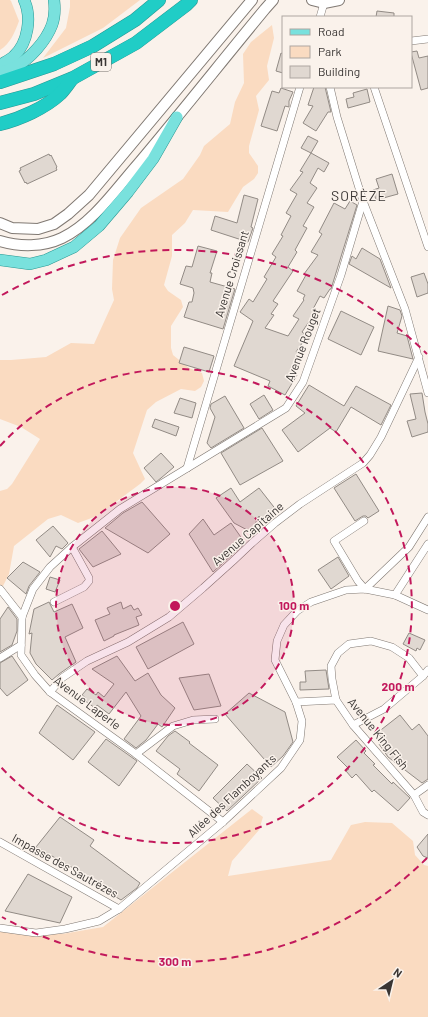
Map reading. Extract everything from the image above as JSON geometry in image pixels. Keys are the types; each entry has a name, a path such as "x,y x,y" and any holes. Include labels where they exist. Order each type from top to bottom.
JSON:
{"highway":[{"name":"M1","path":"0,82 54,64 93,46 135,20 159,0"},
{"name":"M1","path":"0,103 34,94 73,78 136,43 191,0"},
{"path":"0,124 11,122 42,107 60,94 73,78"}],"main road":[{"path":"0,65 14,56 24,41 28,20 27,7 24,0"},
{"path":"0,73 16,66 32,54 45,40 53,24 55,12 54,0"},
{"path":"0,260 30,264 46,260 74,247 99,226 128,192 153,159 177,117"}],"street":[{"path":"0,223 12,228 38,229 54,224 68,214 89,195 252,0"},
{"path":"0,241 11,244 34,245 47,243 63,237 81,226 98,210 273,0"},
{"path":"312,0 324,3 339,0"},
{"path":"320,16 324,3"},
{"path":"412,41 428,39"},
{"name":"Avenue Croissant","path":"187,468 300,88"},
{"path":"330,88 337,117 363,201 405,309 428,393"},
{"path":"374,88 428,247"},
{"name":"Avenue Rouget","path":"187,468 286,408 303,382 341,275 363,201"},
{"name":"Avenue Capitaine","path":"50,692 62,678 87,661 128,642 169,617 208,584 252,542 300,504 363,463 370,455 381,437 419,357"},
{"name":"Avenue Laperle","path":"187,468 120,509 72,547 50,567 33,589 22,617 21,655 35,675 50,692 136,754 223,822"},
{"path":"364,520 334,540 358,581 365,589 409,548 428,517"},
{"path":"395,595 428,544"},
{"path":"54,602 84,587 89,581 89,578 72,547"},
{"path":"0,589 22,617"},
{"name":"Allée des Flamboyants","path":"0,928 36,934 99,921 119,909 223,822 281,768 300,740 302,721 296,702 275,660 277,641 284,625 296,611 311,602 346,590 365,589 395,595 428,610"},
{"path":"336,700 331,666 338,653 350,644 371,641 392,647 409,658 425,673 384,709 353,724"},
{"path":"0,658 21,645"},
{"name":"Avenue King Fish","path":"296,702 336,700 353,724 414,795 423,812 428,814"},
{"path":"136,754 173,726 193,720 215,719"},
{"path":"414,795 428,785"},
{"name":"Impasse des Sautrézes","path":"0,842 119,909"}],"green space":[{"path":"0,0 11,1 19,21 9,41 0,50"},
{"path":"70,0 140,0 103,28 43,58 66,28"},
{"path":"272,25 274,38 267,66 269,80 256,96 259,110 249,146 249,153 258,166 258,173 254,179 243,187 228,212 193,210 185,223 172,235 172,256 164,285 168,291 181,300 183,307 171,326 171,348 173,355 189,368 202,373 204,381 201,387 195,391 181,389 156,402 147,410 133,453 145,479 97,516 78,523 61,515 48,519 14,546 9,574 0,592 0,491 7,489 12,484 40,439 21,427 0,419 0,360 46,357 71,343 94,344 114,300 112,289 113,260 120,238 141,208 183,179 200,155 204,146 230,124 235,102 244,83 243,54 251,42"},
{"path":"252,809 263,817 259,830 232,861 228,876 331,860 351,825 365,822 392,823 413,841 415,855 424,865 428,866 428,1017 0,1017 0,924 16,929 62,934 103,927"}],"building":[{"path":"377,11 394,13 394,16 376,16"},
{"path":"417,51 419,58 428,56 428,88 421,90 412,52"},
{"path":"281,53 282,73 276,71"},
{"path":"281,88 293,92 289,101 289,107 285,106 277,131 261,126 272,91 279,93"},
{"path":"314,88 325,88 331,112 328,112 316,131 303,123 313,106 308,105"},
{"path":"367,89 370,102 348,108 346,99 354,97 353,93"},
{"path":"308,136 318,141 311,153 301,148"},
{"path":"311,153 329,163 324,172 318,168 310,183 317,188 307,203 314,207 303,226 307,228 295,250 297,252 288,267 293,271 273,301 278,304 271,314 274,315 265,328 288,336 299,319 293,316 304,300 305,295 297,291 306,275 304,274 318,255 311,252 322,234 319,232 334,203 345,209 350,201 357,205 331,289 324,298 320,296 312,311 315,313 302,332 307,336 296,352 303,357 294,373 297,375 285,395 268,386 270,381 234,366 253,321 240,312 249,299 253,302 267,279 264,277 276,257 272,254 283,236 281,235 291,216 286,213 297,194 290,190 303,172 300,171"},
{"path":"49,154 57,167 57,170 27,184 26,182 25,183 19,171 21,170 20,168"},
{"path":"392,174 398,194 376,200 373,190 379,188 376,179"},
{"path":"244,195 258,199 251,227 253,228 248,242 211,230 215,216 237,223"},
{"path":"198,246 217,251 210,273 212,273 210,282 235,289 223,329 184,317 189,302 192,302 194,293 193,288 180,284 186,266 192,267"},
{"path":"362,248 380,259 391,288 349,264 352,256 356,259"},
{"path":"424,273 428,284 428,293 417,297 411,277"},
{"path":"388,306 400,310 402,316 397,333 407,336 413,359 378,351"},
{"path":"341,311 374,327 361,355 328,339"},
{"path":"184,347 214,356 209,372 179,363"},
{"path":"309,385 344,406 356,386 391,405 381,425 351,407 336,432 330,428 298,452 282,430 305,413 296,406"},
{"path":"422,393 428,424 428,432 412,437 407,421 416,419 410,394"},
{"path":"264,395 273,410 259,419 250,404"},
{"path":"225,396 244,428 211,448 207,443 215,417 210,408 211,404"},
{"path":"180,398 196,403 192,418 174,413"},
{"path":"155,419 179,427 176,436 152,427"},
{"path":"262,428 283,461 240,485 221,453"},
{"path":"161,453 174,467 156,482 144,468"},
{"path":"356,474 379,511 368,518 363,516 355,521 334,488"},
{"path":"231,488 240,502 259,488 277,511 262,522 259,516 251,532 234,523 216,498"},
{"path":"142,502 170,534 148,553 105,528 123,513"},
{"path":"203,519 214,535 231,523 245,543 213,572 189,534"},
{"path":"53,526 68,543 62,549 56,546 50,557 36,540"},
{"path":"102,531 121,554 93,567 79,549"},
{"path":"338,557 349,576 331,589 318,570"},
{"path":"23,562 40,572 29,586 26,594 7,578"},
{"path":"50,577 60,580 55,592 46,589"},
{"path":"49,602 54,612 72,604 83,628 65,637 76,662 52,680 36,664 30,653 32,633 29,634 34,609"},
{"path":"121,602 123,609 131,605 134,610 138,608 142,615 136,617 139,625 114,635 104,641 95,620 110,614 107,608"},
{"path":"8,607 17,619 17,631 12,645 0,652 0,619"},
{"path":"183,622 194,644 148,669 136,647"},
{"path":"409,633 425,640 420,650 417,648 416,651 403,644"},
{"path":"12,656 28,680 7,696 0,688 0,663"},
{"path":"117,656 135,681 148,673 161,695 175,708 162,727 158,724 146,740 136,748 124,739 141,716 126,692 109,714 97,705 95,708 84,700 86,698 82,695 87,689 96,695 98,692 104,697 114,684 92,669"},
{"path":"326,670 329,689 300,690 300,682 306,682 305,671"},
{"path":"209,674 221,706 194,710 179,678"},
{"path":"249,693 285,712 293,742 283,756 271,767 225,714"},
{"path":"57,705 95,732 73,760 39,733"},
{"path":"400,715 412,730 419,724 428,736 428,779 422,783 388,757 379,744 384,740 377,733"},
{"path":"175,731 218,765 199,791 177,774 180,769 156,751 168,736"},
{"path":"106,739 137,761 119,786 88,762"},
{"path":"356,740 366,751 364,753 375,764 373,765 392,784 393,782 410,798 398,811 374,790 372,792 356,774 352,778 346,771 349,769 337,757"},
{"path":"247,764 262,778 227,811 213,798"},
{"path":"60,817 94,840 90,846 140,883 137,888 121,900 81,876 82,873 36,847"},
{"path":"428,834 428,858 423,856 417,847"},
{"path":"28,874 72,897 60,923 5,911"}],"district":[{"name":"SORÈZE","path":"359,196"}]}
